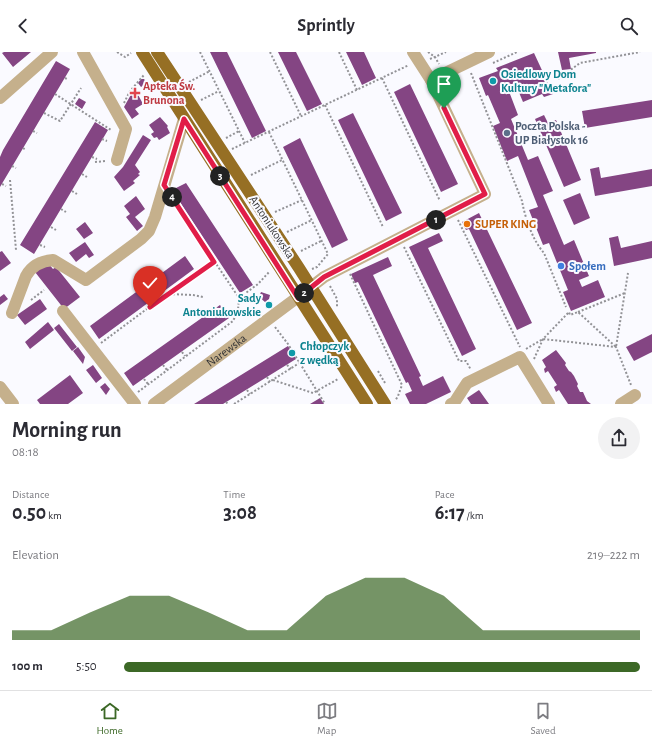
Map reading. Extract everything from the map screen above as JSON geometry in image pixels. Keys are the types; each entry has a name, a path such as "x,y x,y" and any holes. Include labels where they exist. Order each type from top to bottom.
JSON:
{"main road":[{"name":"Antoniukowska","path":"137,52 184,119 367,404"},
{"name":"Antoniukowska","path":"158,52 389,404"},
{"path":"298,298 311,287"}],"street":[{"path":"0,98 52,52"},
{"path":"83,52 126,129 117,160"},
{"path":"431,80 489,52"},
{"path":"311,287 324,277 485,194 431,80 417,57"},
{"path":"12,313 26,276 37,264 53,260 86,280 141,239 149,231 155,217 184,119"},
{"name":"Narewska","path":"154,404 298,298"},
{"path":"63,311 133,400"},
{"path":"454,404 467,383 520,357 549,404"},
{"path":"0,387 13,404"},
{"path":"169,393 175,404"},
{"path":"621,404 635,395"}],"path":[{"path":"117,52 125,57 137,52"},
{"path":"200,52 245,143"},
{"path":"270,52 301,116"},
{"path":"339,52 357,90"},
{"path":"231,150 382,78 417,57 446,52"},
{"path":"558,79 580,63 640,52"},
{"path":"186,83 210,71"},
{"path":"471,73 522,201 524,212 540,248 544,253 566,307"},
{"path":"118,114 130,91 141,76 145,74"},
{"path":"382,78 440,201"},
{"path":"44,113 60,121 81,88"},
{"path":"198,102 219,91"},
{"path":"55,94 93,120 111,130"},
{"path":"325,105 383,227"},
{"path":"224,139 239,131"},
{"path":"269,132 328,254 317,267"},
{"path":"102,139 106,141"},
{"path":"92,157 97,159"},
{"path":"249,176 282,160"},
{"path":"12,166 16,168"},
{"path":"82,174 87,177"},
{"path":"10,180 16,250"},
{"path":"2,184 6,186"},
{"path":"133,400 148,384 233,320 238,310 239,298 204,248 164,185"},
{"path":"72,191 77,194"},
{"path":"273,213 302,200"},
{"path":"178,208 182,206"},
{"path":"61,209 66,212"},
{"path":"456,217 522,351 543,339 569,312 570,315 625,293"},
{"path":"286,232 312,220"},
{"path":"191,228 195,226"},
{"path":"51,227 56,230"},
{"path":"299,252 321,240"},
{"path":"40,244 45,247"},
{"path":"403,244 459,361 466,361 475,379"},
{"path":"204,248 208,245"},
{"path":"93,349 168,293 214,262"},
{"path":"218,268 222,265"},
{"path":"239,298 258,284 271,271"},
{"path":"349,272 402,385 398,396 389,404"},
{"path":"616,347 628,273"},
{"path":"186,275 189,279"},
{"path":"231,287 235,285"},
{"path":"329,285 337,299 336,310"},
{"path":"167,289 168,293"},
{"path":"31,300 44,290"},
{"path":"168,293 203,297"},
{"path":"148,303 150,307"},
{"path":"578,312 616,347 635,395"},
{"path":"129,317 131,321"},
{"path":"275,327 300,363 325,404"},
{"path":"109,332 112,335"},
{"path":"201,338 205,341"},
{"path":"543,339 616,347"},
{"path":"529,371 543,339"},
{"path":"182,352 185,356"},
{"path":"234,404 309,357"},
{"path":"163,365 167,370"},
{"path":"287,365 291,369"},
{"path":"267,377 272,381 314,393 338,379"},
{"path":"144,379 148,384"},
{"path":"246,390 250,394"}],"building":[{"path":"31,52 13,67 2,53"},
{"path":"210,52 227,52 266,131 252,138"},
{"path":"278,52 296,52 322,104 307,111"},
{"path":"346,52 364,52 376,78 362,85"},
{"path":"558,52 596,53 569,58 571,69 562,70"},
{"path":"534,53 553,94 544,97 542,94 523,102 515,83 507,86 518,115 511,119 528,160 538,156 553,191 543,195 564,245 574,240 589,276 579,280 582,287 598,280 605,297 571,311 563,292 568,290 549,243 543,245 529,210 538,207 518,156 507,161 493,126 500,123 488,95 486,96 479,78 498,71 496,68"},
{"path":"56,61 70,69 0,187 0,157 3,150"},
{"path":"141,79 144,79 147,83 141,87 138,83"},
{"path":"410,84 458,184 441,192 394,92"},
{"path":"133,91 136,91 143,104 135,109 139,114 132,119 124,107"},
{"path":"79,98 86,102 82,109 75,104"},
{"path":"652,100 652,117 585,128 582,111"},
{"path":"353,113 402,213 386,221 338,120"},
{"path":"544,115 548,123 556,120 581,180 564,187 535,119"},
{"path":"160,117 168,126 167,127 170,133 159,140 157,137 154,138 151,134 154,132 149,125"},
{"path":"95,122 108,130 34,254 20,245"},
{"path":"143,135 151,140 135,165 140,172 138,174 140,175 133,181 135,183 124,191 114,177 123,167"},
{"path":"300,138 348,240 332,248 283,147"},
{"path":"599,167 601,178 652,169 652,186 595,196 590,169"},
{"path":"186,183 253,285 240,293 172,190"},
{"path":"580,193 590,218 574,225 563,200"},
{"path":"136,196 145,209 135,217 143,226 137,231 126,217 130,214 124,206"},
{"path":"479,213 532,323 517,330 469,229 466,230 462,222"},
{"path":"85,222 93,233 84,239 76,229"},
{"path":"439,233 443,241 428,248 476,349 462,356 409,247"},
{"path":"618,236 621,248 652,241 652,258 614,266 609,238"},
{"path":"85,242 94,255 89,258 86,254 76,262 69,253"},
{"path":"2,251 11,263 0,271 0,252"},
{"path":"185,256 194,269 99,339 90,326"},
{"path":"388,257 392,266 373,275 421,376 419,377 423,386 443,376 451,392 426,404 410,404 405,394 412,391 408,382 406,383 358,282 355,283 351,274"},
{"path":"48,263 53,269 56,267 80,297 64,309 35,272"},
{"path":"261,292 270,295 269,299 265,302 259,297"},
{"path":"4,294 8,299 0,305 0,297"},
{"path":"40,299 47,309 25,325 17,315"},
{"path":"220,305 229,318 133,386 124,373"},
{"path":"48,322 54,330 30,349 25,342"},
{"path":"59,324 77,347 72,351 54,328"},
{"path":"652,334 652,352 634,361 626,347"},
{"path":"288,346 296,359 223,404 194,404"},
{"path":"78,347 85,357 83,364 73,351"},
{"path":"556,350 566,363 565,365 569,371 574,376 580,392 583,392 587,401 591,404 568,404 559,390 556,392 554,387 557,385 548,371 545,373 544,369 546,367 542,360"},
{"path":"93,365 102,378 96,383 86,370"},
{"path":"70,375 83,393 68,404 40,404 37,400"},
{"path":"105,383 110,389 106,395 100,387"},
{"path":"479,390 489,404 471,404 467,398"},
{"path":"320,398 324,404 310,404"}],"place":[{"name":"Osiedlowy Dom Kultury \"Metafora\"","path":"493,81"},
{"name":"Apteka Św. Brunona","path":"135,93"},
{"name":"Poczta Polska - UP Białystok 16","path":"507,133"},
{"name":"SUPER KING","path":"467,224"},
{"name":"Społem","path":"561,266"},
{"name":"Sady Antoniukowskie","path":"269,305"},
{"name":"Chłopczyk z wędką","path":"292,353"}],"route":[{"path":"150,307 214,262 164,185 184,119 298,298 324,277 485,194 444,108"}]}
